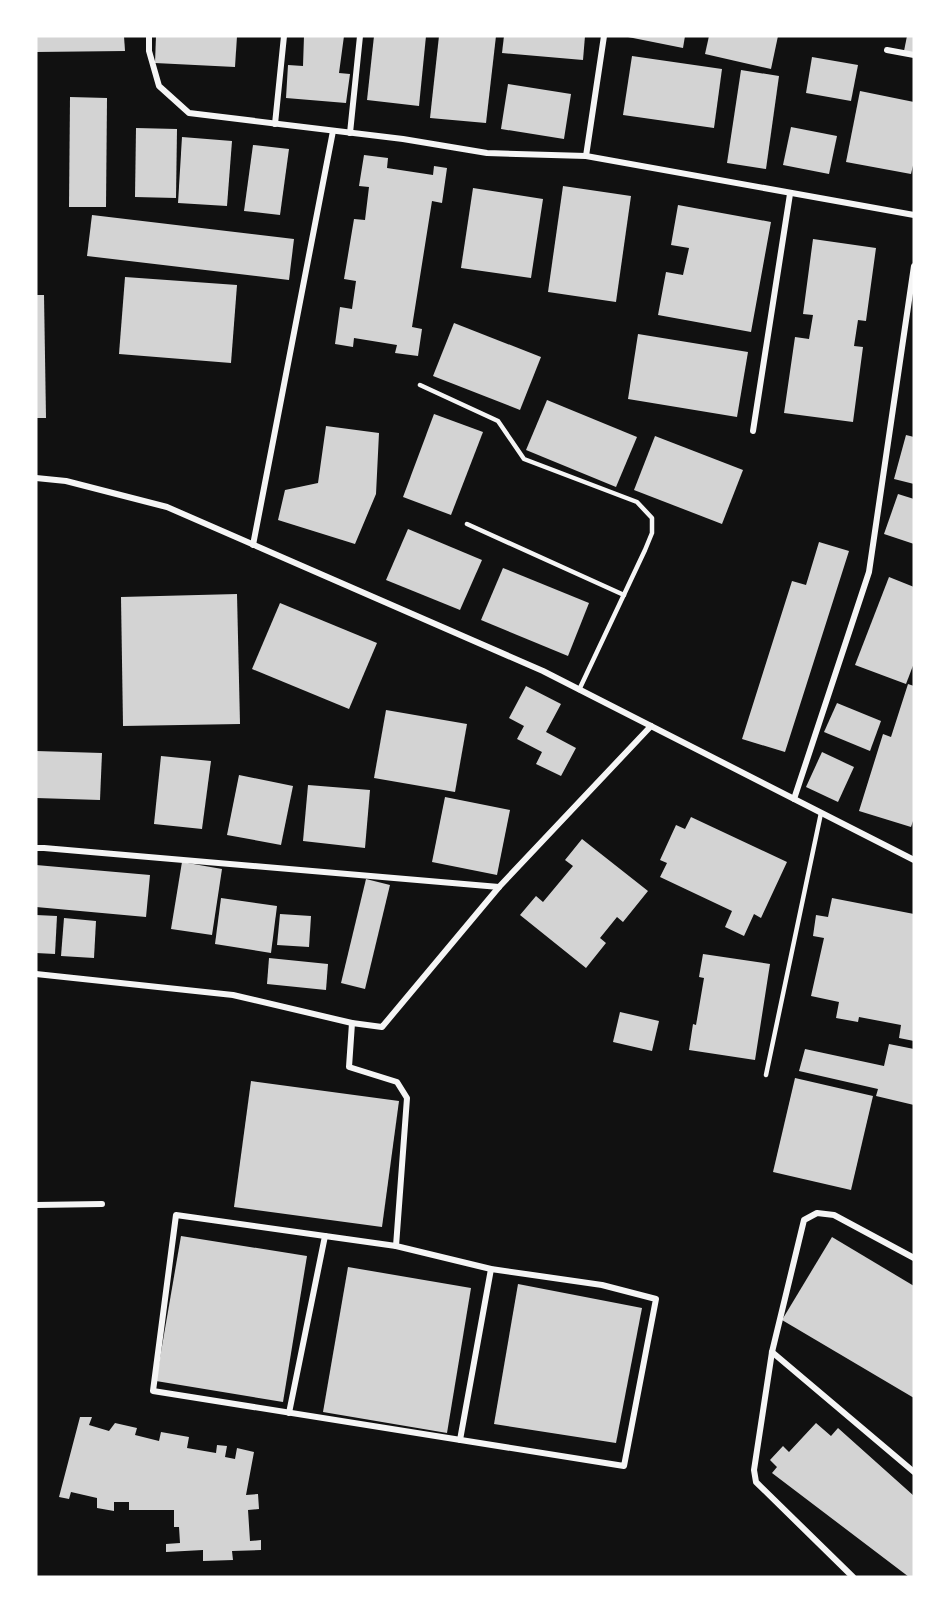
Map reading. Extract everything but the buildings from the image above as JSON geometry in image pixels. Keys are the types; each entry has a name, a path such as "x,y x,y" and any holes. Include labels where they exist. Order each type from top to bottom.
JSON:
{"street":[{"path":"149,36 149,51 159,86 189,113 487,153 586,156 914,215"},
{"path":"275,124 284,36"},
{"path":"350,133 360,36"},
{"path":"586,156 604,36"},
{"path":"887,50 914,55"},
{"path":"253,545 333,131"},
{"path":"753,431 790,194"},
{"path":"794,799 869,572 914,266"},
{"path":"36,478 66,481 167,507 543,671 914,860"},
{"path":"36,974 233,995 352,1023 382,1027 499,887 651,726"},
{"path":"36,848 499,887"},
{"path":"352,1023 349,1066 398,1082 407,1098 396,1246"},
{"path":"36,1205 102,1204"},
{"path":"853,1577 756,1482 753,1470 772,1352 804,1220 818,1213 834,1215 914,1258"},
{"path":"176,1215 396,1246 491,1269 602,1285 656,1299 624,1466 153,1391 176,1215"},
{"path":"289,1413 325,1236"},
{"path":"460,1440 491,1269"},
{"path":"772,1352 914,1472"}],"lane":[{"path":"420,385 498,421 524,459 638,502 652,518 652,533 579,690"},
{"path":"467,524 624,595"},
{"path":"766,1075 821,813"}]}
